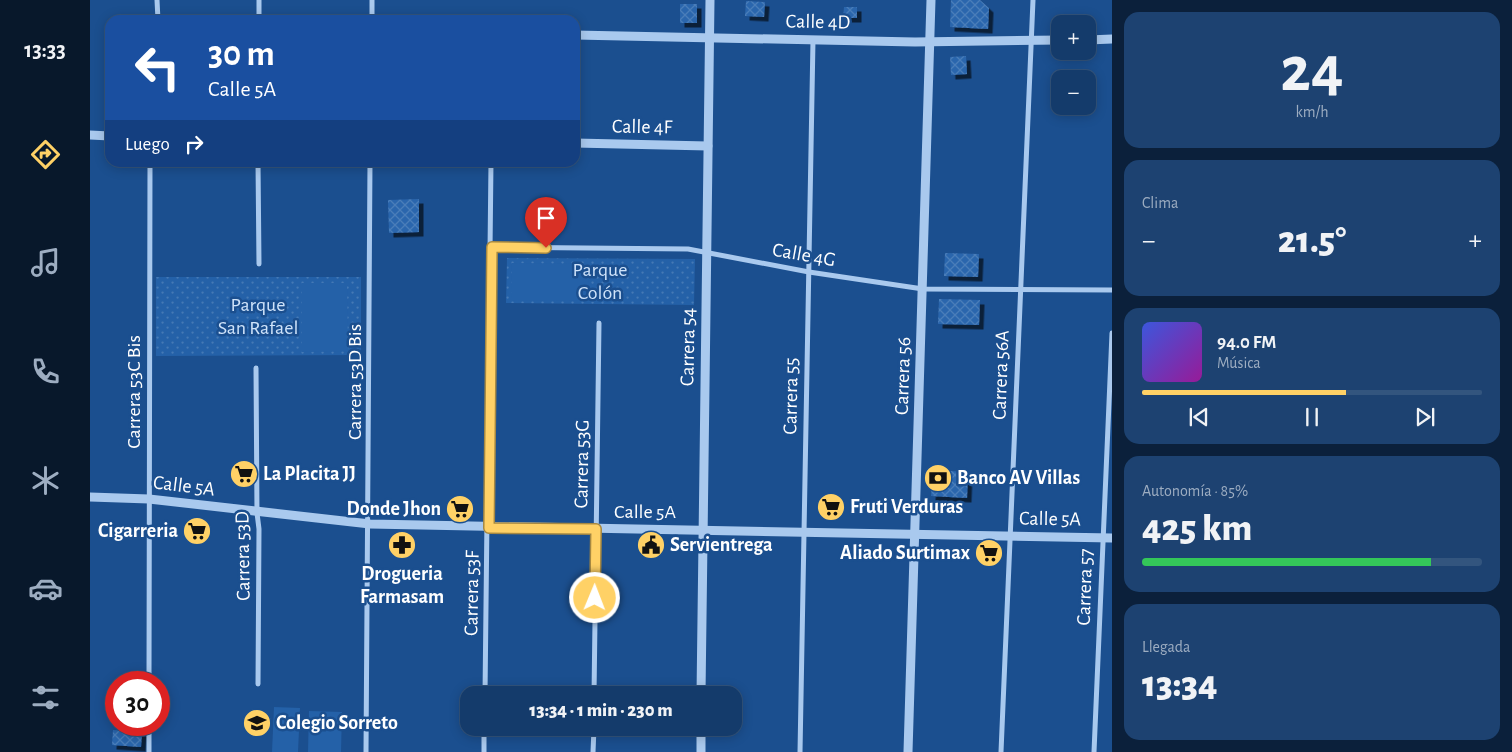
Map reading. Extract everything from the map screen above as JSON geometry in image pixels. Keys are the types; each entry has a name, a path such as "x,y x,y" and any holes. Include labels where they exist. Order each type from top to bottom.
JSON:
{"street":[{"path":"158,0 158,15"},
{"path":"258,15 259,0"},
{"path":"372,0 372,15"},
{"name":"Carrera 54","path":"701,686 710,0"},
{"name":"Carrera 56","path":"908,752 931,0"},
{"name":"Carrera 56A","path":"1002,752 1033,0"},
{"name":"Calle 4D","path":"580,35 710,36 930,42 1051,40"},
{"path":"1096,40 1112,39"},
{"name":"Carrera 55","path":"800,752 813,40"},
{"path":"90,135 105,136"},
{"name":"Calle 4F","path":"580,144 708,146"},
{"name":"Carrera 53C Bis","path":"149,671 150,167"},
{"path":"258,167 259,264"},
{"name":"Carrera 53D Bis","path":"366,752 370,524 370,167"},
{"name":"Carrera 53F","path":"485,686 489,528 491,167"},
{"name":"Calle 4G","path":"492,247 706,251 809,272 923,289 1112,290"},
{"name":"Carrera 53G","path":"594,686 599,323"},
{"name":"Carrera 57","path":"1094,752 1112,333"},
{"name":"Carrera 53D","path":"256,368 257,513 259,529 258,684"},
{"name":"Calle 5A","path":"90,497 149,499 257,513 370,524 489,528 1112,538"},
{"path":"149,736 149,752"},
{"path":"484,736 484,752"},
{"path":"593,752 594,736"},
{"path":"701,736 701,752"}],"green space":[{"name":"Parque Colón","path":"507,258 695,259 694,305 506,303"},
{"path":"512,263 589,264 588,301 511,300"},
{"name":"Parque San Rafael","path":"156,277 361,277 361,355 156,356"},
{"path":"302,283 347,283 348,351 302,352"},
{"path":"274,707 300,708 298,752 272,752"},
{"path":"309,711 342,712 341,752 308,752"}],"building":[{"path":"951,0 980,0 989,8 988,29 950,27"},
{"path":"746,1 765,2 764,17 745,16"},
{"path":"680,4 697,4 697,23 680,23"},
{"path":"844,7 857,7 857,18 843,18"},
{"path":"966,56 967,74 951,75 950,57"},
{"path":"419,199 419,232 389,233 388,200"},
{"path":"945,253 979,254 978,277 944,276"},
{"path":"939,299 980,300 979,325 938,324"},
{"path":"933,470 968,472 967,498 931,496"},
{"path":"113,736 142,736 141,747 112,745"}],"place":[{"name":"La Placita JJ","path":"244,474"},
{"name":"Banco AV Villas","path":"938,478"},
{"name":"Fruti Verduras","path":"831,507"},
{"name":"Donde Jhon","path":"460,509"},
{"name":"Cigarreria","path":"197,531"},
{"name":"Drogueria Farmasam","path":"402,545"},
{"name":"Servientrega","path":"651,545"},
{"name":"Aliado Surtimax","path":"989,553"},
{"name":"Colegio Sorreto","path":"257,723"}],"route":[{"path":"546,248 492,247 489,528 596,529 595,598"}]}
